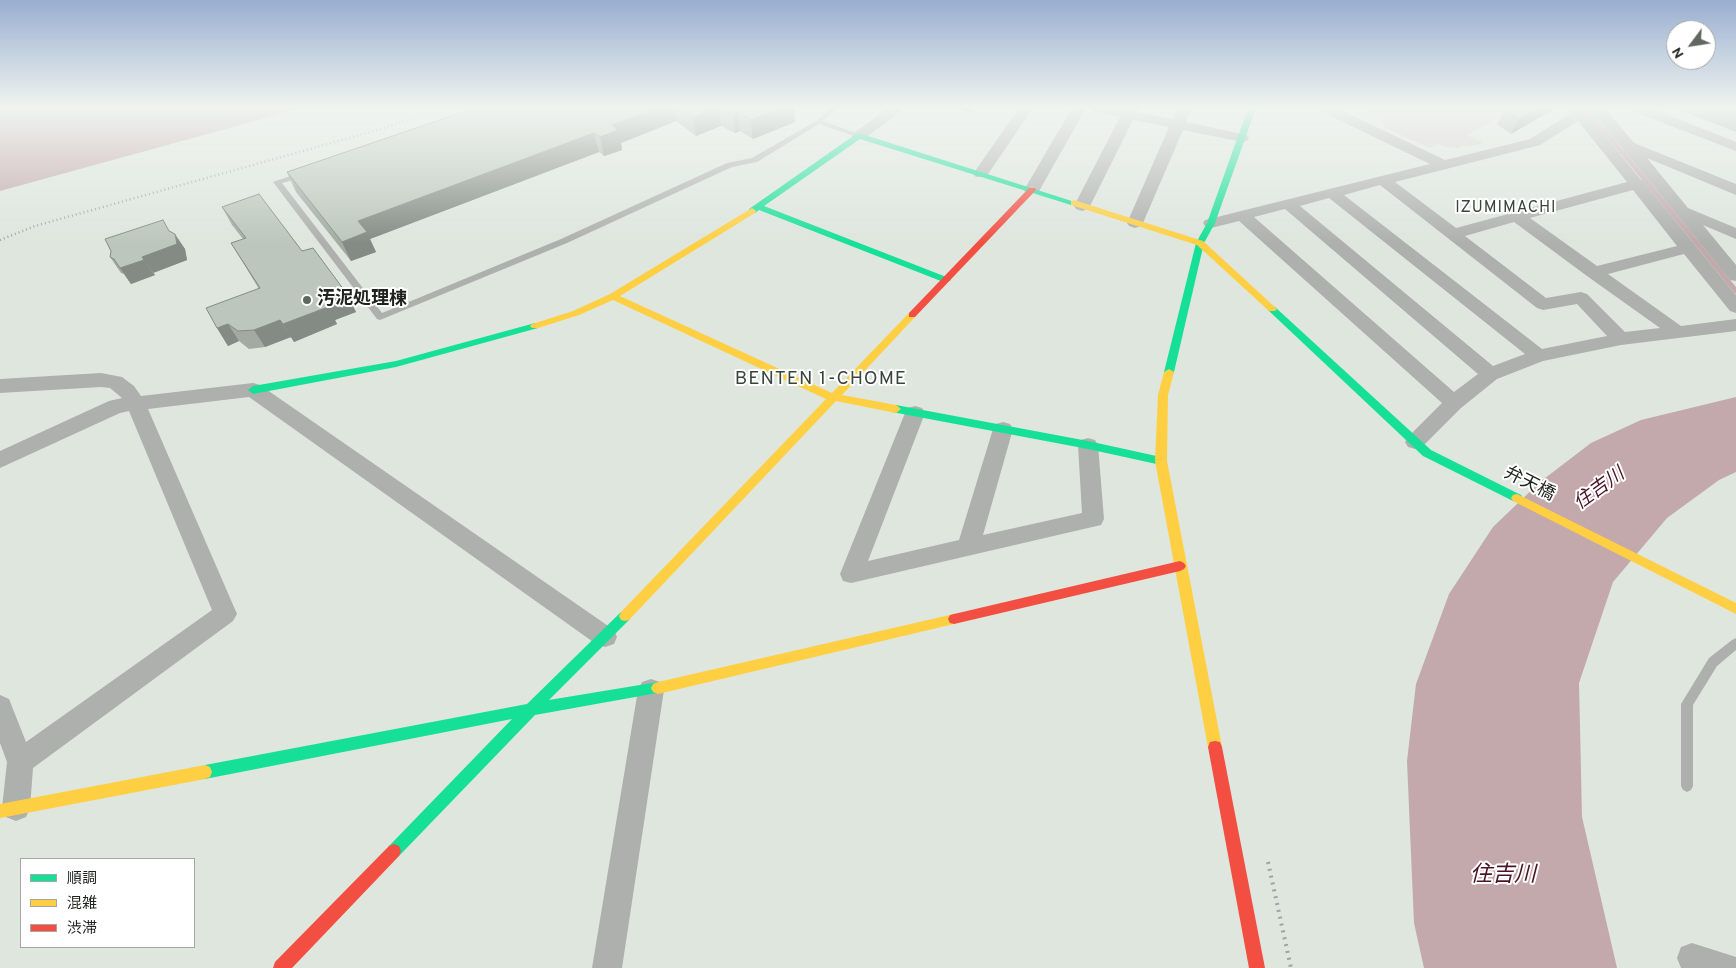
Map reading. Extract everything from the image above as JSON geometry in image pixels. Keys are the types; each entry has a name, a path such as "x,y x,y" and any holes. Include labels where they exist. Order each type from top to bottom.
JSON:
{"street":[{"path":"0,460 116,406 253,390 396,364 518,332 576,313 613,296 759,207 835,153"},
{"path":"914,153 1200,243"},
{"path":"981,174 995,153"},
{"path":"281,968 604,637 1032,190 1053,153"},
{"path":"1082,206 1109,153"},
{"path":"1135,223 1166,153"},
{"path":"1236,153 1211,223 1200,243 1163,395 1161,461 1257,968"},
{"path":"1419,153 1444,165"},
{"path":"1211,223 1491,153"},
{"path":"1615,153 1637,184 1736,307"},
{"path":"1634,153 1736,276"},
{"path":"1646,153 1736,190"},
{"path":"1383,180 1543,304 1581,298 1621,339"},
{"path":"1453,234 1637,184"},
{"path":"1332,193 1539,356"},
{"path":"1288,204 1490,374"},
{"path":"759,207 946,280"},
{"path":"1682,210 1736,234"},
{"path":"1242,215 1454,403"},
{"path":"1516,216 1676,331"},
{"name":"弁天橋","path":"1200,243 1421,448 1736,609"},
{"path":"1593,272 1688,248"},
{"path":"613,296 832,397 1088,445 1161,461"},
{"path":"1421,448 1454,403 1490,374 1539,356 1621,339 1736,325"},
{"path":"0,386 101,380 115,382 127,391 135,404 225,614 20,762"},
{"path":"253,390 604,637"},
{"path":"915,413 851,574 1093,519 1088,445"},
{"path":"968,548 1002,429"},
{"path":"0,707 20,762 8,810 532,709 651,690 1180,566"},
{"path":"607,968 651,690"},
{"path":"1696,968 1692,958 1725,968"}],"lane":[{"path":"315,171 277,182 380,317 564,242 730,165 754,160 765,153"},
{"path":"1687,786 1687,704 1713,662 1736,643"}],"path":[{"path":"0,240 36,226 295,153"},
{"path":"1266,853 1291,968"}],"water":[{"path":"0,153 138,153 0,191"},
{"name":"住吉川","path":"1736,397 1736,472 1719,480 1667,518 1613,582 1579,683 1582,817 1617,968 1424,968 1414,923 1407,761 1416,684 1449,594 1493,527 1540,482 1591,443 1641,420"}],"building":[{"path":"342,153 540,153 358,221 367,232 342,242 287,172"},
{"path":"259,194 302,251 313,248 347,294 325,303 328,307 283,324 280,320 254,330 238,331 228,324 217,328 206,308 260,288 231,243 246,238 222,207"},
{"path":"163,220 169,231 175,234 177,244 142,257 144,260 120,268 114,259 110,257 111,251 105,239"}],"waterway":[{"path":"1623,153 1736,291"}],"traffic: fast":[{"path":"752,211 834,153"},
{"path":"914,153 1074,203"},
{"path":"1169,372 1200,243 1211,223 1236,153"},
{"path":"759,207 946,280"},
{"path":"1272,309 1427,453 1517,498"},
{"path":"253,390 396,364 535,326"},
{"path":"896,409 1088,445 1161,461"},
{"path":"394,851 531,709 625,616"},
{"path":"205,772 531,709 658,688"}],"traffic: slow":[{"path":"1074,203 1200,243 1272,309"},
{"path":"535,326 576,313 613,296 752,211"},
{"path":"613,296 832,397 896,409"},
{"path":"625,616 912,315"},
{"path":"1169,372 1163,395 1161,461 1215,747"},
{"path":"1517,498 1736,609"},
{"path":"658,688 954,619"},
{"path":"0,811 205,772"}],"traffic: jam":[{"path":"912,315 1032,190"},
{"path":"954,619 1180,566"},
{"path":"1215,747 1257,968"},
{"path":"281,968 394,851"}],"place":[{"name":"汚泥処理棟","path":"307,300"}],"district":[{"name":"IZUMIMACHI","path":"1506,209"},
{"name":"BENTEN 1-CHOME","path":"821,380"}]}
